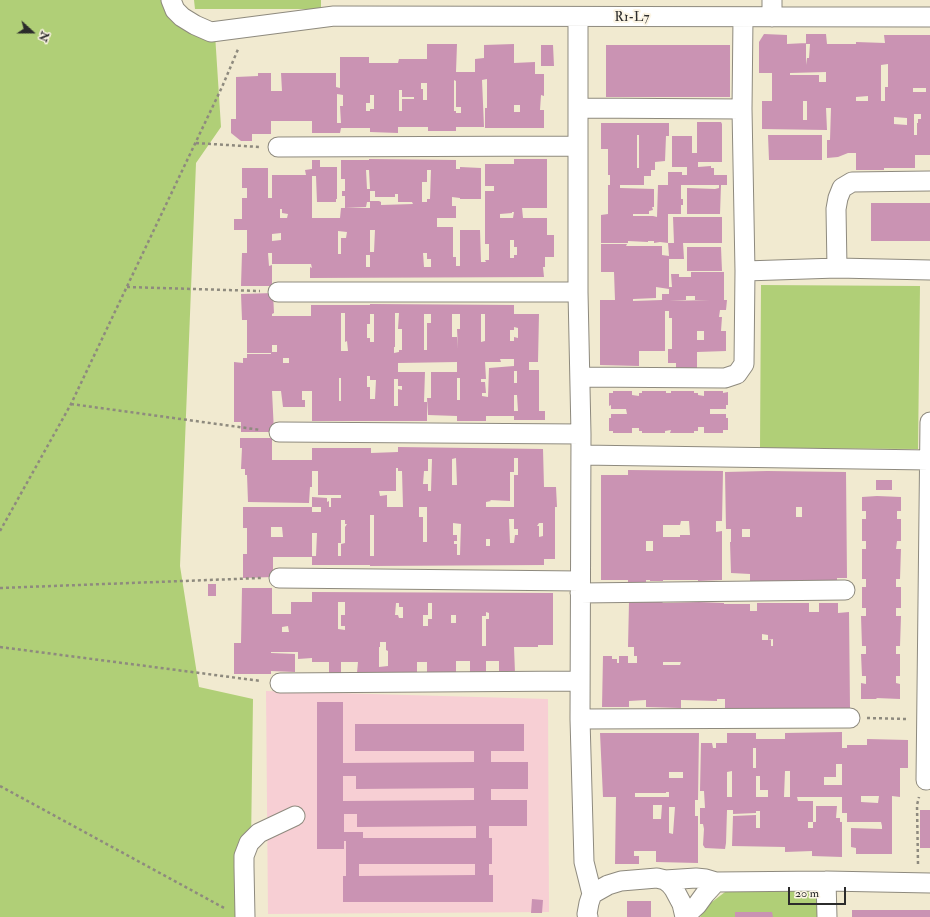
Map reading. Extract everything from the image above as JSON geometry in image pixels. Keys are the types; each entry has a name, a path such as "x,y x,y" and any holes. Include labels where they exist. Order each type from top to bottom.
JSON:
{"street":[{"name":"R1-L7","path":"171,0 175,10 182,17 211,32 239,29 334,8 578,18 743,18 772,9 930,17"},
{"path":"578,18 578,292 581,434 579,682 584,862 592,894"},
{"path":"580,377 725,378 738,374 744,364 745,271 742,110 743,18"},
{"path":"578,108 742,110"},
{"path":"278,147 578,146"},
{"path":"837,268 836,209 842,188 852,182 930,181"},
{"path":"745,271 837,268 930,270"},
{"path":"278,292 578,292"},
{"path":"926,780 929,631 930,422"},
{"path":"279,432 581,434"},
{"path":"581,455 929,460"},
{"path":"279,578 580,586 845,590"},
{"path":"280,683 579,682"},
{"path":"580,719 850,718"},
{"path":"246,917 244,856 249,844 259,832 295,816"},
{"path":"588,917 588,903 592,894 608,885 621,881 658,878 665,880 696,878 716,882 826,881 924,883"},
{"path":"665,880 679,896 685,917"},
{"path":"826,881 826,917"},
{"path":"685,917 716,882"}],"path":[{"path":"0,531 72,404 222,87 239,46 239,29"},
{"path":"196,143 278,147"},
{"path":"127,287 278,292"},
{"path":"72,404 279,432"},
{"path":"0,588 279,578"},
{"path":"0,647 280,683"},
{"path":"850,718 928,720"},
{"path":"924,883 917,805 926,780"},
{"path":"0,786 227,910"}],"shaded area":[{"path":"266,691 548,699 549,912 268,914"}],"green space":[{"path":"0,0 165,0 215,34 221,127 196,163 180,566 199,687 253,699 250,917 0,917"},
{"path":"194,0 321,0 321,9 195,9"},
{"path":"761,285 920,286 918,449 760,448"},
{"path":"825,888 824,917 700,917 708,905 729,889"}],"building":[{"path":"764,34 787,35 787,44 806,43 806,34 826,34 827,44 856,44 856,42 885,43 884,35 930,35 930,155 915,155 915,168 884,168 884,170 856,170 856,153 848,153 838,157 827,158 827,140 830,140 831,108 826,108 827,130 762,129 762,101 772,101 772,73 759,73 759,42","holes":["806,44 810,44 809,58 807,58 806,65","888,64 888,87 885,87 885,101 881,101 881,65","826,72 826,82 819,82 819,75 790,75 790,73","913,88 926,88 926,92 913,92","868,96 868,101 856,101 856,97","803,101 807,101 807,120 803,120","914,114 921,114 921,119 918,119 917,123 917,135 914,135","894,117 907,118 907,125 894,124"]},
{"path":"427,44 457,44 456,72 475,72 475,59 484,58 484,45 514,44 514,63 535,62 535,74 544,74 544,96 541,95 540,110 544,110 544,128 485,128 487,79 482,80 484,127 456,127 456,131 428,131 428,127 398,127 398,133 370,132 370,128 341,128 340,133 312,133 312,121 271,121 271,134 252,134 252,141 241,141 231,133 231,119 236,119 236,77 258,76 258,73 271,73 271,91 282,91 281,73 336,73 336,87 340,88 340,57 369,57 369,63 398,63 399,59 427,59","holes":["454,80 456,81 456,107 461,107 461,113 456,113 456,111 454,111","421,83 427,83 427,100 423,100 423,89 421,89","399,90 402,90 402,97 414,97 414,99 402,99 402,111 399,111","337,94 343,95 343,106 340,106 341,123 337,123","370,95 374,95 374,109 366,111 366,103 370,103","514,105 520,105 520,112 514,112"]},
{"path":"541,45 553,45 554,66 541,66"},
{"path":"606,45 730,45 730,97 606,97"},
{"path":"697,122 721,122 722,162 698,162 698,167 711,166 711,168 714,168 714,175 727,175 727,185 721,185 720,214 687,214 687,188 715,189 719,188 719,185 681,185 681,199 683,199 683,205 681,205 681,214 668,214 668,243 654,243 654,241 628,241 628,243 601,243 601,215 608,214 608,185 610,185 610,175 608,175 608,149 601,149 601,123 669,123 669,136 666,136 665,161 655,162 655,170 651,170 651,176 644,176 644,185 620,185 620,188 654,189 653,210 649,211 649,214 633,214 633,216 657,217 658,185 668,185 668,172 682,172 682,175 687,175 687,167 672,167 672,136 692,136 692,153 697,153","holes":["637,135 639,135 639,168 637,168"]},
{"path":"768,135 822,135 822,160 769,160"},
{"path":"514,159 547,159 547,208 522,208 523,218 547,218 547,235 554,235 554,257 545,257 545,267 543,267 544,277 310,278 310,267 312,268 311,264 272,264 272,253 268,253 269,266 272,265 272,286 241,286 242,253 247,253 247,230 234,230 234,219 242,219 242,198 247,198 247,188 242,188 242,168 268,168 268,198 272,198 272,175 306,175 305,170 312,169 312,160 320,160 320,167 337,167 337,199 336,202 317,202 316,176 312,176 312,218 340,218 341,208 345,208 345,196 342,196 342,191 345,191 345,179 341,179 341,160 456,160 456,169 460,169 460,167 481,168 481,199 460,199 452,197 452,206 456,206 456,218 437,218 437,227 453,227 453,257 456,257 456,266 460,266 460,230 480,230 481,262 486,262 485,260 489,260 489,244 485,244 485,191 494,191 494,186 485,186 485,164 514,164","holes":["366,170 369,170 370,189 367,189","427,170 431,170 430,199 427,199 427,202 422,202 422,182 427,182","370,191 375,191 375,197 395,197 395,194 398,194 398,202 412,202 413,204 381,205 381,202 370,201","367,202 370,202 370,208 345,208 366,207","280,209 282,209 282,213 288,214 287,218 280,218","514,212 513,218 500,218 500,214 512,213","370,230 375,230 374,252 370,252","338,231 347,232 346,238 341,238 341,254 338,254","281,233 281,240 272,241 272,234","510,240 514,240 514,247 517,247 517,255 514,255 514,258 510,258","423,253 427,253 427,259 431,259 431,267 424,267","366,255 370,255 370,267 366,267"]},
{"path":"871,203 930,203 930,241 871,241"},
{"path":"673,217 722,217 722,243 683,243 684,259 669,259 669,287 672,287 671,274 679,274 679,277 691,277 691,272 724,272 724,300 727,300 726,310 720,310 719,317 722,317 721,331 726,331 726,351 697,352 697,368 676,368 676,363 668,363 668,349 672,349 672,318 669,318 669,311 665,311 665,351 639,351 639,366 600,365 600,300 615,300 614,272 601,272 601,244 662,246 662,255 669,256 668,243 674,243","holes":["656,287 669,289 669,294 662,294 662,300 633,301 633,299 656,298","686,296 695,296 695,300 710,300 669,301 686,300","697,331 704,331 704,340 697,340"]},
{"path":"687,247 721,247 722,271 687,271"},
{"path":"273,293 274,313 272,316 311,316 311,305 370,304 514,305 514,314 539,314 538,362 529,362 529,370 539,370 539,411 545,411 545,420 514,420 514,416 486,416 486,421 457,421 457,416 428,415 427,398 431,398 431,372 457,372 457,362 398,363 398,372 425,372 424,402 427,402 427,421 312,421 312,391 302,391 302,400 305,400 305,407 283,407 281,391 272,391 274,432 241,432 241,422 234,422 234,362 243,363 243,358 247,358 247,354 271,353 247,353 247,320 242,320 241,294","holes":["341,313 345,313 345,342 347,341 348,351 341,351","395,313 399,313 398,329 402,329 402,350 394,353","370,314 374,314 374,342 370,342 370,338 367,338 367,324 370,324","424,314 431,314 431,323 427,323 427,350 424,350","452,314 460,314 460,329 457,329 458,349 457,337 452,337","481,314 485,314 485,341 481,342","514,327 518,328 518,338 514,337 514,341 510,341 510,330 514,330","272,345 277,345 277,352 272,352","283,358 289,358 289,363 283,363","500,359 514,359 514,366 489,368 488,397 482,396 482,393 486,393 485,382 481,382 481,379 486,379 485,362 501,362","514,371 517,371 517,383 514,383","367,376 370,376 370,380 376,380 375,399 370,399 370,387 367,387","339,378 341,378 341,401 339,401","457,378 460,378 460,400 457,400","394,379 398,379 398,386 402,386 402,390 398,389 398,406 394,406","514,395 517,395 518,411 514,411"]},
{"path":"613,391 632,391 632,395 639,396 639,393 642,393 642,391 666,391 666,393 671,393 671,391 694,391 694,393 698,393 698,395 704,396 704,391 723,391 723,393 728,392 728,405 726,405 726,409 710,409 710,414 726,414 726,418 728,418 728,430 723,430 723,433 704,433 704,427 698,427 698,431 694,431 694,433 670,433 671,430 665,431 665,433 642,433 642,431 639,431 639,428 632,428 632,433 613,433 613,431 609,431 609,418 611,418 611,414 627,414 626,409 611,409 611,405 609,406 609,393 613,393"},
{"path":"240,438 271,438 272,460 312,460 312,448 371,448 371,453 398,452 398,447 543,449 544,487 556,487 557,507 555,507 555,559 544,559 544,565 370,566 312,565 312,557 273,557 273,577 243,578 243,554 247,554 247,528 243,528 243,507 312,507 312,497 327,498 327,502 329,501 329,507 331,507 331,498 341,498 341,495 318,495 318,471 312,471 312,487 310,487 309,503 248,502 247,475 245,475 245,469 241,469 242,448 240,448","holes":["456,458 457,485 452,485 452,459","514,458 518,458 518,475 514,475 514,507 486,507 486,502 491,501 490,500 510,501 510,472 514,472","428,459 432,459 431,491 428,491 428,484 423,484 424,471 428,471","396,468 398,468 398,471 402,471 403,507 387,507 387,495 380,496 379,491 396,491","312,507 321,507 321,512 312,512","419,507 427,507 427,542 423,542 423,517 419,517","370,515 374,515 374,556 370,556","509,519 514,519 514,529 518,529 518,535 515,535 514,543 510,543","341,520 345,520 345,524 347,524 345,527 345,543 341,544 341,556 338,556 338,543 341,543","453,523 461,524 460,555 457,555 457,544 454,544 454,541 457,541 457,535 453,535","539,523 543,523 543,536 539,537 539,526 537,526","271,527 282,527 283,537 271,537","312,533 317,533 316,556 312,556","486,539 490,539 490,546 486,546"]},
{"path":"628,470 723,471 722,521 716,521 716,532 722,531 722,580 646,580 646,582 628,582 628,580 601,580 601,475 628,475","holes":["681,521 689,521 690,535 680,535 680,537 663,537 663,525 680,525","646,541 653,541 653,551 646,551"]},
{"path":"725,472 846,472 847,578 837,578 837,581 750,581 750,574 731,573 731,529 726,529","holes":["796,507 802,507 802,517 796,517","742,529 750,529 750,537 742,537"]},
{"path":"876,480 892,480 892,490 876,490"},
{"path":"862,497 901,497 901,511 897,511 897,519 901,519 901,541 897,541 896,549 901,549 900,579 896,579 896,587 901,587 901,608 896,608 896,616 901,616 900,646 896,646 896,654 900,654 900,676 896,676 896,683 900,684 900,699 861,699 861,683 866,684 866,676 862,676 861,654 866,654 866,646 862,646 861,616 866,616 866,608 862,608 862,587 866,587 866,579 862,579 862,549 866,549 866,541 862,541 862,519 866,519 866,511 862,511"},
{"path":"208,584 216,584 216,596 208,596"},
{"path":"242,588 272,588 272,614 291,614 291,602 312,602 312,592 553,593 553,645 538,645 538,647 514,647 515,673 499,673 499,661 486,661 486,673 470,673 470,661 456,661 456,672 454,673 427,673 427,662 417,662 417,673 357,673 358,662 341,662 341,673 329,673 329,662 312,662 312,658 298,659 298,652 271,652 295,654 295,672 271,671 271,674 234,674 234,643 241,643","holes":["338,602 345,602 345,615 341,615 341,626 345,626 345,630 338,629","396,603 399,603 399,607 403,607 403,618 399,618 398,615 395,615","428,603 432,603 432,619 428,619 428,626 423,626 423,615 428,615","486,612 489,613 489,619 486,619 486,646 482,646 482,616 486,616","451,615 456,615 456,623 451,623","288,626 289,632 282,632 282,627","380,642 386,642 386,650 388,651 388,666 379,667"]},
{"path":"629,602 750,604 750,611 757,611 757,603 809,603 809,612 819,612 819,603 838,603 838,613 849,612 850,708 725,708 725,699 717,699 717,701 681,700 681,708 646,707 646,700 629,701 629,707 602,707 603,656 612,656 612,659 617,659 617,663 619,663 619,656 628,656 628,663 637,663 637,656 634,656 634,647 628,647","holes":["762,634 768,635 768,640 762,640","773,639 773,646 771,646 771,640 768,640","663,662 681,662 680,665 663,665"]},
{"path":"317,702 343,702 343,763 474,762 474,751 355,751 355,724 524,724 524,751 491,751 491,762 528,762 528,789 491,789 491,800 527,800 527,826 489,826 489,838 492,838 492,864 489,864 489,875 493,875 493,902 343,902 343,876 346,876 346,841 344,841 344,849 317,849","holes":["343,776 356,776 356,789 474,788 474,800 343,801","344,814 357,814 357,827 476,826 476,838 363,838 363,832 344,832","359,864 475,864 475,875 359,876"]},
{"path":"842,732 842,748 847,748 847,745 867,745 867,739 908,740 908,768 900,768 900,797 892,796 892,854 856,854 856,848 851,847 851,828 882,829 881,822 847,822 847,813 842,813 842,797 797,797 798,801 813,801 813,822 816,822 816,806 837,806 836,818 840,818 840,822 842,822 842,857 812,856 812,851 785,852 785,847 732,846 733,816 756,815 756,828 760,828 760,811 756,811 756,813 733,814 733,810 727,810 725,849 705,848 703,845 703,824 700,824 700,808 705,808 704,791 700,791 701,743 712,743 713,748 716,748 716,743 727,743 727,733 756,733 756,739 785,739 785,733","holes":["753,748 756,748 756,768 753,768","836,764 842,764 842,785 824,785 824,777 836,777","732,771 732,797 727,797 727,772","785,771 790,771 790,797 784,797","756,776 760,776 760,790 768,790 768,797 756,797","861,796 879,796 878,803 861,802","808,822 813,822 813,828 808,828"]},
{"path":"600,733 699,733 698,800 695,800 695,816 698,816 698,863 656,862 656,851 634,851 634,856 639,856 639,864 615,864 616,797 603,797","holes":["669,772 683,772 683,778 669,778","669,792 669,797 635,797 635,793","653,805 662,805 661,819 653,819","669,807 675,807 673,834 669,833"]},
{"path":"920,810 930,810 930,848 920,848"},
{"path":"532,899 543,900 542,913 531,913"},
{"path":"627,901 651,901 651,917 627,917"},
{"path":"852,910 930,910 930,917 852,917"},
{"path":"735,912 772,912 773,917 735,917"}]}
